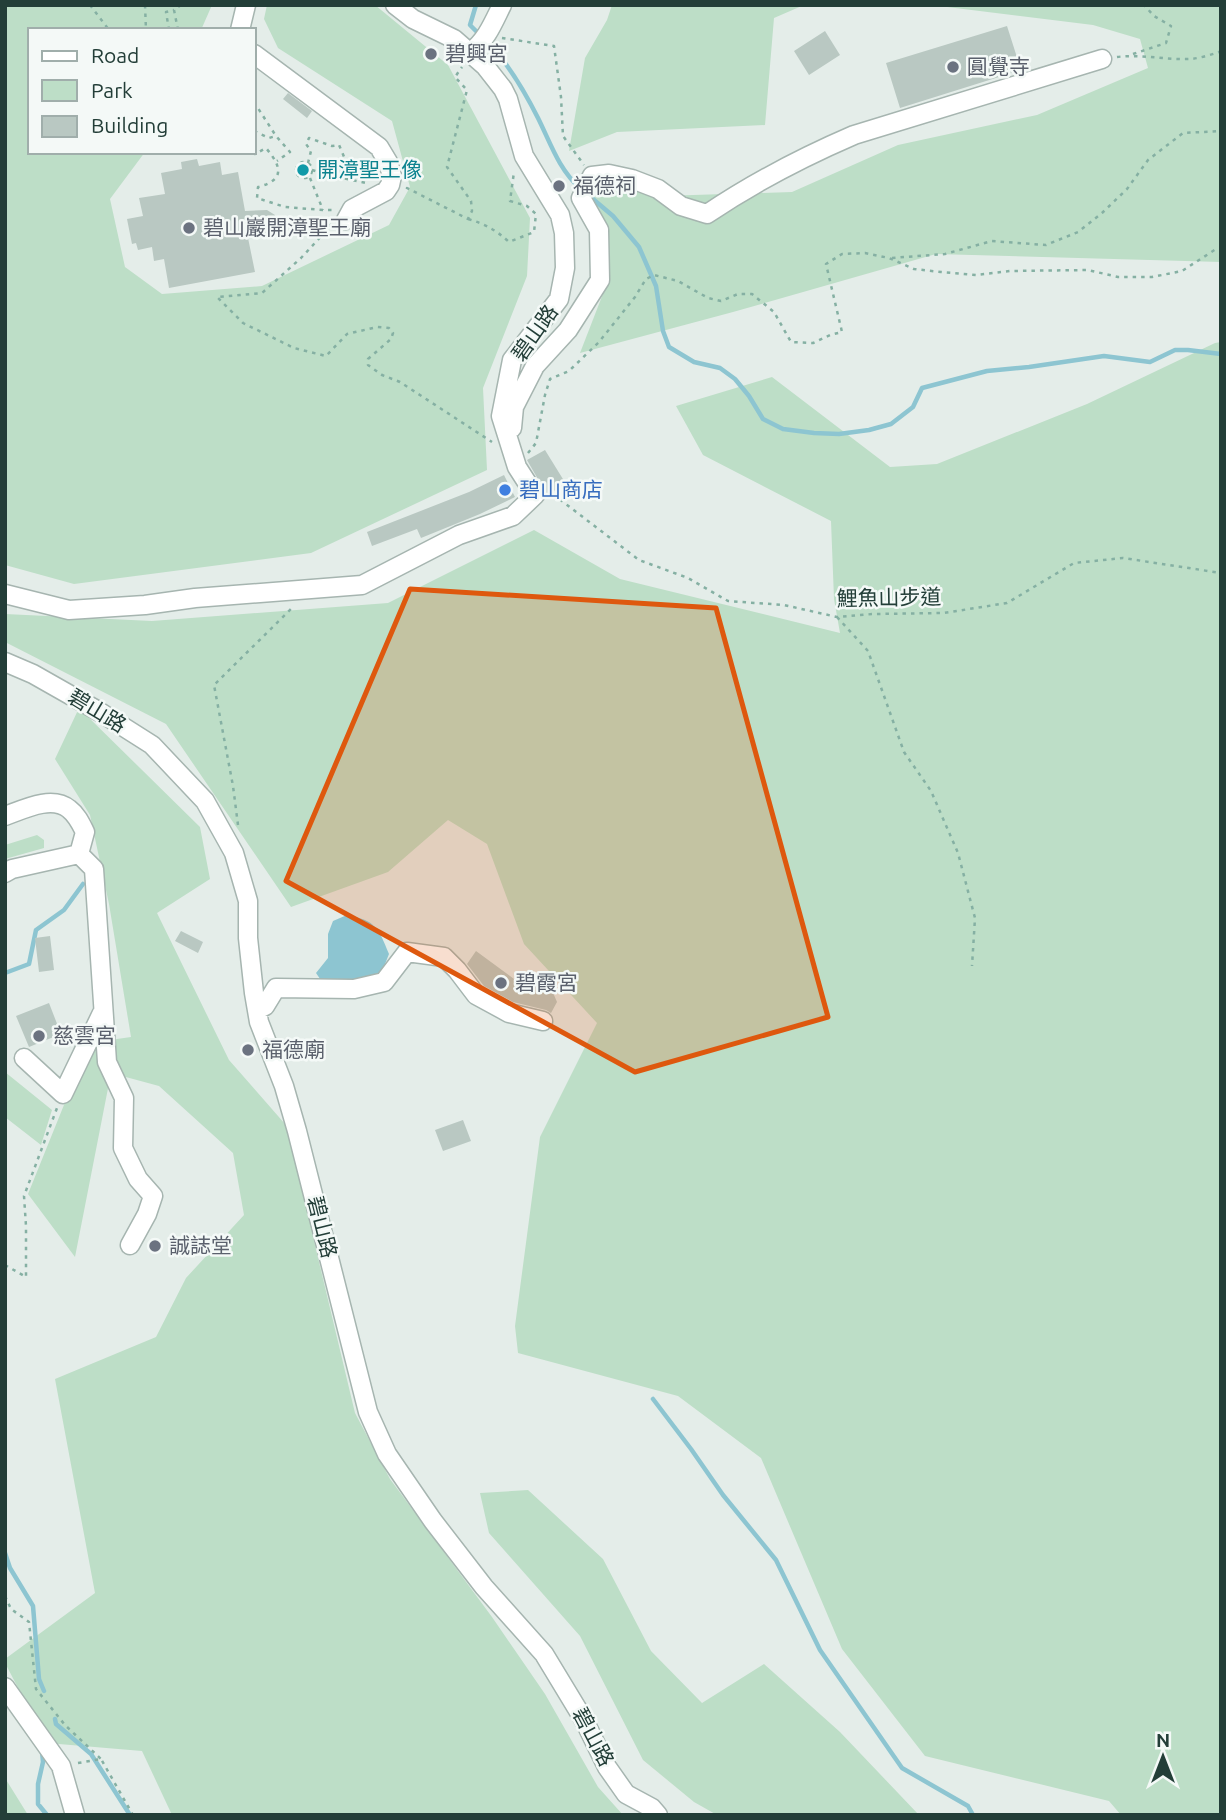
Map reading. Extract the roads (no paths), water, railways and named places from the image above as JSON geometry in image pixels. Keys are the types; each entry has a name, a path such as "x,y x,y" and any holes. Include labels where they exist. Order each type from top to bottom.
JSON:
{"street":[{"path":"240,28 246,5"},
{"name":"碧山路","path":"5,594 69,610 362,585 459,535 513,516 535,495 513,457 501,416 512,360 559,299 565,268 564,233 560,215 524,156 503,89 471,52 454,38 413,19 395,5"},
{"path":"471,52 489,33 502,5"},
{"path":"256,55 379,147 388,162 392,176 386,191 343,214"},
{"path":"513,457 514,407 535,366 568,330 600,280 599,230 587,187 609,174 632,179 658,189 681,206 706,214 755,184 853,135 1102,59"},
{"name":"碧山路","path":"5,662 33,674 152,745 205,800 234,853 248,901 247,938 259,1022 284,1086 297,1131 368,1412 387,1454 433,1521 484,1587 544,1654 584,1720 607,1767 626,1794 652,1808 658,1815"},
{"path":"5,816 53,802 68,807 85,832 79,854"},
{"path":"5,873 12,869 79,854"},
{"path":"79,854 94,869 107,1062 124,1098 123,1148 138,1179 153,1196 147,1214 130,1245"},
{"path":"257,1010 265,1006 276,988 354,989 384,982 407,952 444,957 476,995 509,1013 543,1021"},
{"path":"24,1058 62,1094 104,1010"},
{"path":"5,1687 61,1766 75,1815"}],"water":[{"path":"347,915 364,920 375,927 389,954 381,974 327,989 316,973 328,958 328,934 333,921"}],"waterway":[{"path":"476,5 470,25 479,34"},
{"path":"486,40 515,77 561,164 580,188"},
{"path":"587,194 613,216 639,247 656,286 663,331 669,347 694,362 720,368 735,379 763,419 783,429 839,434 891,424 913,407 922,388 987,371 1104,356 1150,362 1175,350 1221,354"},
{"path":"5,973 29,964 36,930 64,910 83,884"},
{"path":"653,1399 723,1495 776,1560 820,1650 902,1768 968,1806 973,1815"},
{"path":"5,1553 10,1568 33,1606 39,1679 44,1691"},
{"path":"55,1719 56,1724 91,1754 130,1815"},
{"path":"42,1751 38,1804 47,1815"}],"place":[{"name":"碧興宮","path":"431,54"},
{"name":"圓覺寺","path":"953,67"},
{"name":"開漳聖王像","path":"303,170"},
{"name":"福德祠","path":"559,186"},
{"name":"碧山巖開漳聖王廟","path":"189,228"},
{"name":"碧山商店","path":"505,490"},
{"name":"碧霞宮","path":"501,983"},
{"name":"慈雲宮","path":"39,1036"},
{"name":"福德廟","path":"248,1050"},
{"name":"誠誌堂","path":"155,1246"}]}
